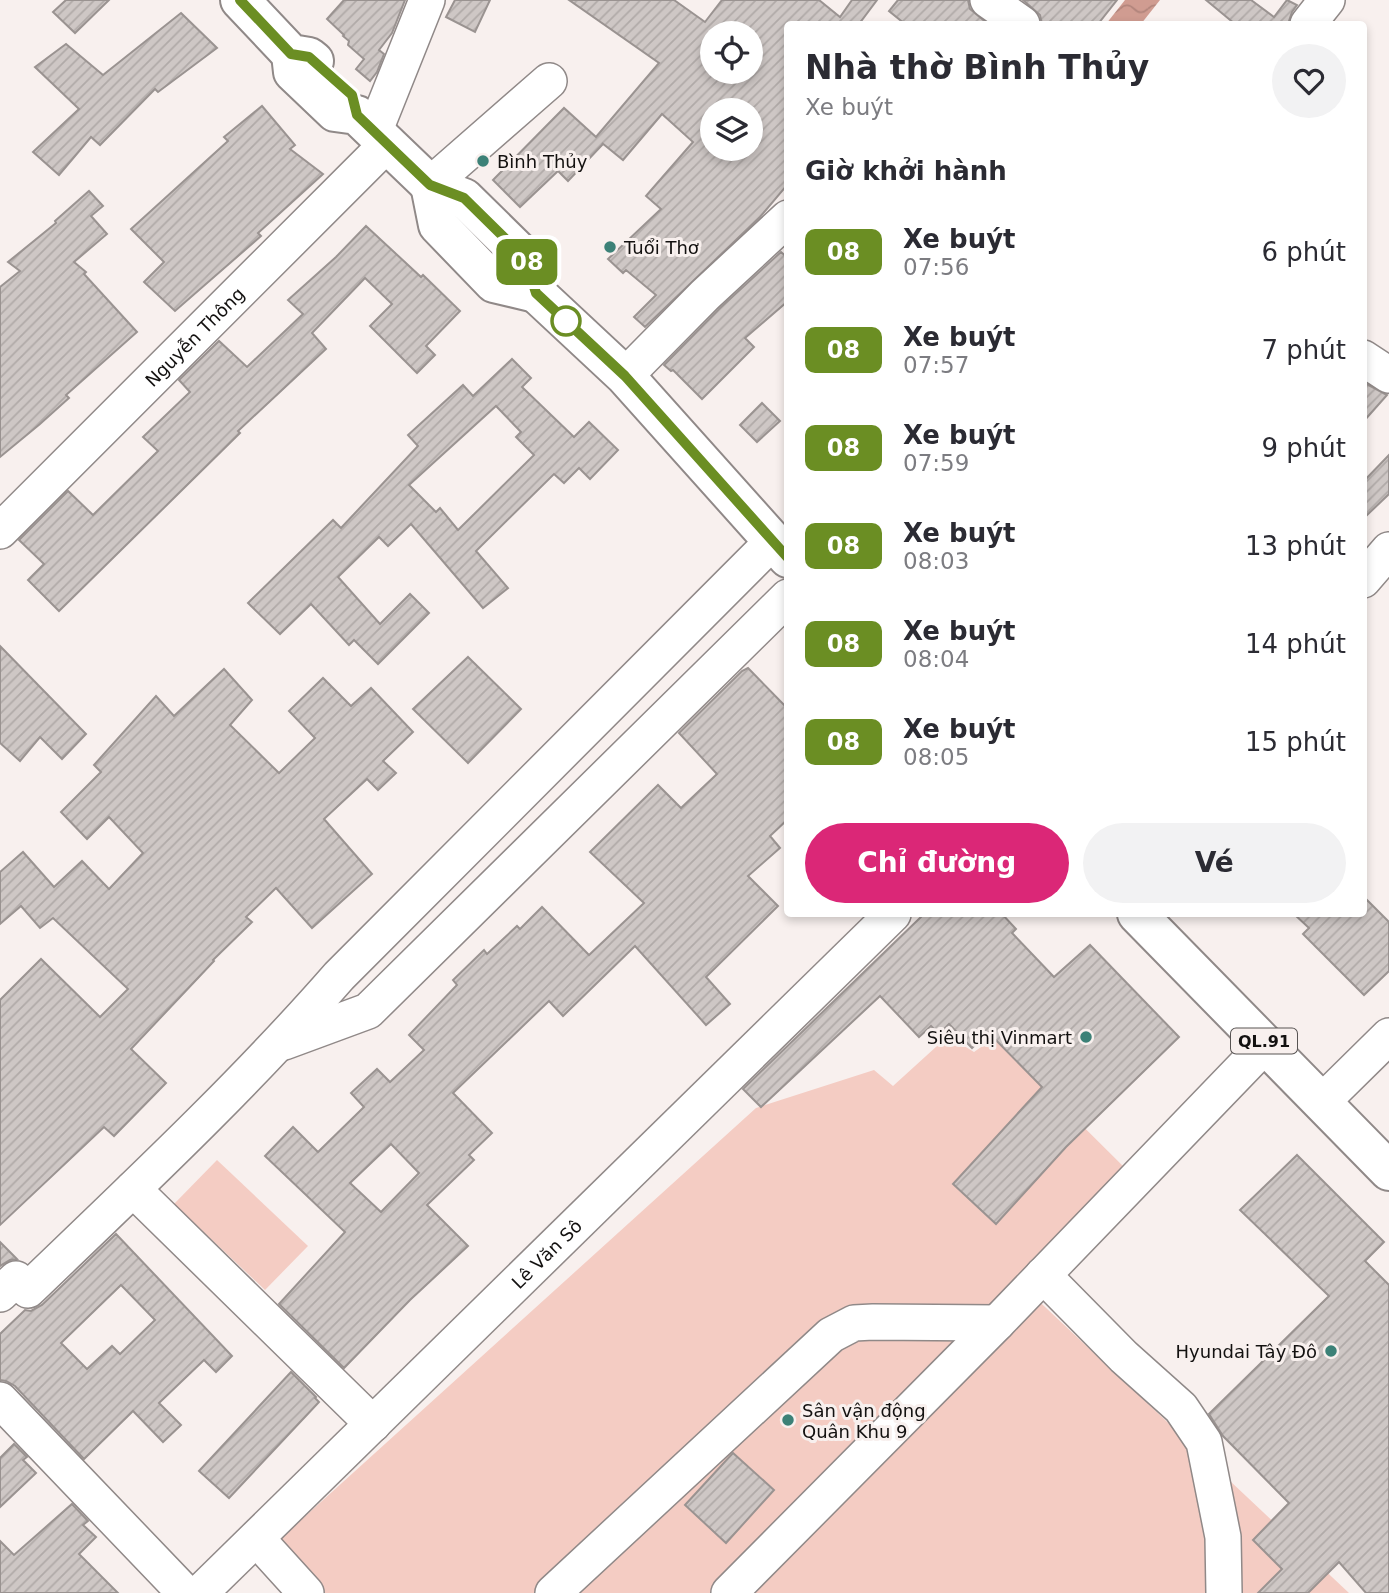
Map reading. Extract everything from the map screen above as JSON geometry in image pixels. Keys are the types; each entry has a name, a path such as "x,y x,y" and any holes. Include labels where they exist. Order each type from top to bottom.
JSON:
{"highway":[{"path":"240,0 291,54 293,72 335,112 373,130 430,185 438,225 494,284 536,293 625,376 780,550"},
{"name":"QL.91","path":"1140,917 1389,1171"}],"street":[{"path":"373,130 427,0"},
{"path":"988,0 1018,21"},
{"path":"430,185 549,82"},
{"name":"Nguyễn Thông","path":"0,531 373,130"},
{"path":"625,376 705,295 784,222"},
{"path":"1367,361 1389,375"},
{"path":"0,1294 16,1279 28,1290 281,1043 339,976 780,550"},
{"path":"1367,575 1389,550"},
{"path":"281,1043 368,1011 784,601"},
{"name":"Lê Văn Sô","path":"200,1593 890,917"},
{"path":"1323,1101 1389,1036"},
{"path":"729,1593 997,1323 1266,1044"},
{"path":"133,1189 373,1424"},
{"path":"1043,1275 1124,1357 1181,1408 1204,1442 1223,1537 1224,1593"},
{"path":"553,1593 831,1335 854,1324 873,1321 997,1323"},
{"path":"0,1401 185,1593"},
{"path":"257,1539 306,1593"}],"shaded area":[{"name":"Sân vận động Quân Khu 9","path":"948,1036 974,1052 994,1038 1133,1176 1028,1291 1349,1593 309,1593 269,1549 756,1108 874,1070 893,1086"},
{"path":"217,1160 308,1246 265,1290 174,1204"}],"water":[{"path":"1125,0 1160,0 1143,21 1108,21"}],"building":[{"path":"66,0 109,0 75,33 53,12"},
{"path":"344,0 405,0 392,33 379,50 384,54 370,81 356,69 364,59 348,45 349,41 327,19"},
{"path":"455,0 490,0 475,32 446,17"},
{"path":"569,0 674,0 704,21 700,21 700,84 763,84 763,21 706,21 722,0 819,0 840,17 852,0 877,0 861,21 784,21 784,189 760,217 645,327 634,317 656,295 626,270 623,273 608,259 661,209 646,196 693,142 662,114 623,160 602,143 568,181 558,171 520,207 493,180 564,108 596,137 659,63"},
{"path":"898,0 968,0 970,9 984,21 901,21 889,11"},
{"path":"1023,0 1117,0 1100,21 1041,21 1040,15"},
{"path":"1206,0 1251,0 1274,17 1287,0 1297,5 1289,21 1231,21"},
{"path":"181,13 217,48 158,92 155,89 100,145 91,137 59,175 33,152 79,109 35,67 66,44 103,75"},
{"path":"262,106 295,145 290,149 323,174 258,233 261,236 175,311 144,282 164,262 131,229 228,141 224,137"},
{"path":"89,191 103,206 91,216 107,234 74,262 86,272 84,274 137,332 66,395 69,398 0,457 0,287 20,271 8,262 56,223 55,221"},
{"path":"366,226 460,311 426,346 435,355 417,373 370,326 392,304 365,278 312,333 326,349 238,431 240,433 59,611 28,580 44,564 19,540 68,491 93,515 158,451 143,437 190,392 179,380 219,341 247,367 303,314 288,300"},
{"path":"781,252 784,255 784,304 745,338 754,347 702,399 673,370 664,365"},
{"path":"512,359 531,378 522,387 574,437 589,422 618,450 590,479 579,468 564,483 554,474 476,551 508,588 483,608 411,524 388,546 379,537 338,577 380,624 410,594 429,613 378,664 354,640 349,645 311,604 280,634 248,603 333,520 341,528 418,446 408,435 463,385 473,396","holes":["496,406 521,432 516,437 534,455 458,530 440,508 436,512 409,485"]},
{"path":"1367,384 1387,395 1367,418"},
{"path":"762,403 780,421 757,442 740,425"},
{"path":"1389,455 1389,494 1367,515 1367,478"},
{"path":"0,646 86,734 62,759 40,737 20,761 0,743"},
{"path":"468,657 521,709 468,763 413,709"},
{"path":"748,668 784,705 784,823 770,836 780,848 748,876 778,906 706,977 730,1004 706,1025 635,946 563,1016 549,1001 453,1093 492,1133 469,1155 474,1160 427,1205 468,1246 410,1300 344,1368 279,1304 345,1232 265,1156 293,1127 318,1152 364,1107 351,1093 377,1069 390,1082 424,1050 409,1035 457,985 453,980 484,950 487,954 517,926 520,929 542,907 589,955 644,903 590,852 658,785 681,808 717,774 679,733","holes":["391,1144 419,1173 381,1212 350,1183"]},
{"path":"224,669 252,700 230,725 279,773 315,738 289,711 323,678 351,706 371,688 413,732 383,761 396,773 378,790 367,779 324,819 372,874 312,928 276,888 246,917 252,922 131,1049 166,1083 114,1136 104,1127 0,1225 0,1000 41,959 100,1017 128,989 53,918 40,928 21,906 0,924 0,872 23,852 54,887 82,861 109,889 143,853 109,817 87,839 61,812 101,772 94,765 156,696 174,716"},
{"path":"1367,900 1389,922 1389,971 1364,995 1303,934 1309,928 1297,917 1367,917"},
{"path":"921,917 1005,917 1016,929 1012,933 1054,977 1090,945 1179,1037 1066,1147 996,1224 953,1184 1042,1087 988,1032 972,1048 949,1024 939,1034 931,1026 919,1037 880,996 761,1107 743,1089"},
{"name":"Hyundai Tây Đô","path":"1297,1155 1384,1242 1365,1261 1389,1285 1389,1593 1366,1593 1339,1562 1308,1593 1258,1593 1282,1569 1253,1540 1289,1503 1223,1436 1209,1414 1329,1296 1240,1210"},
{"path":"116,1234 232,1356 216,1372 204,1360 159,1403 181,1425 163,1442 133,1411 84,1459 15,1386 0,1380 0,1334 25,1310 31,1311 42,1305","holes":["121,1285 155,1320 120,1354 112,1346 87,1369 61,1343"]},
{"path":"0,1242 17,1259 0,1266"},
{"path":"291,1372 319,1402 229,1498 199,1471"},
{"path":"14,1444 27,1457 23,1460 36,1473 0,1507 0,1458"},
{"path":"733,1453 774,1490 726,1543 685,1505"},
{"path":"72,1504 88,1521 83,1525 96,1537 79,1554 118,1593 0,1593 0,1541 14,1555"}],"bus line":[{"name":"08","path":"240,0 291,54 309,57 352,95 357,115 430,185 464,198 525,258 536,293 625,376 784,553"}],"place":[{"name":"Bình Thủy","path":"483,161"},
{"name":"Tuổi Thơ","path":"610,247"},
{"name":"Siêu thị Vinmart","path":"1086,1037"},
{"name":"Hyundai Tây Đô","path":"1331,1351"},
{"name":"Sân vận động Quân Khu 9","path":"788,1420"}]}
